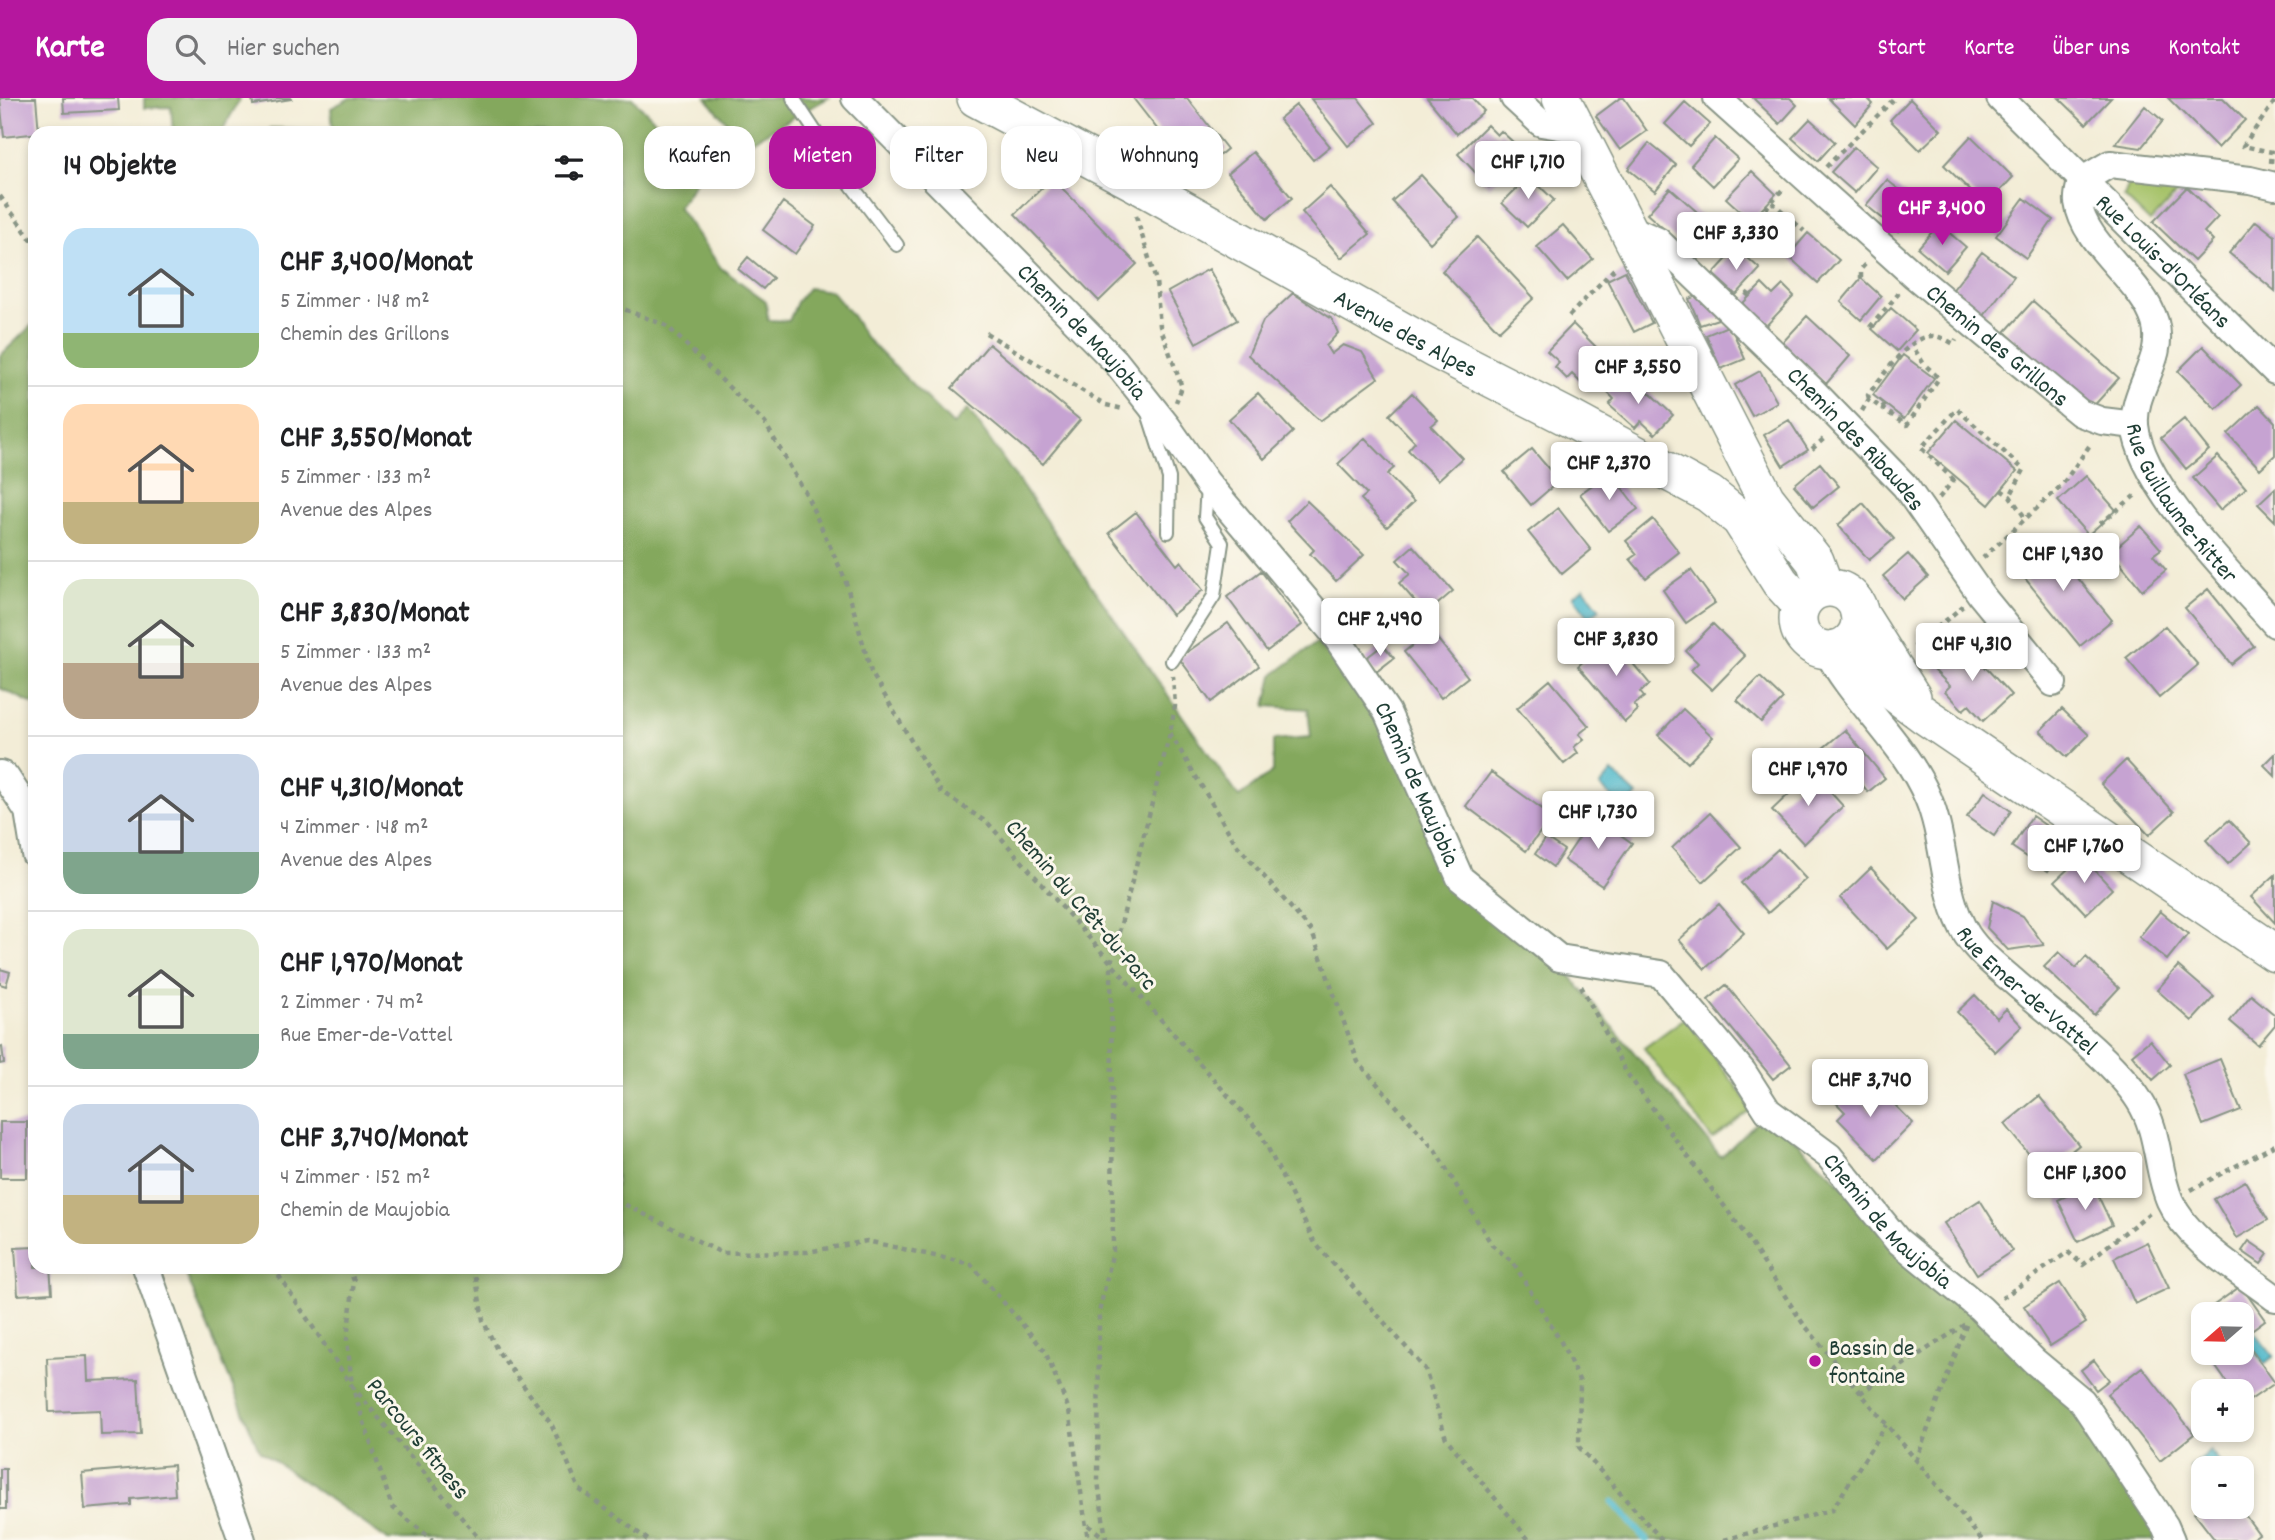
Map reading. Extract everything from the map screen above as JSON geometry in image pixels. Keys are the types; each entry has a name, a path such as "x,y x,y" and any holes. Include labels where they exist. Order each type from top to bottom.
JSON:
{"main road":[{"name":"Avenue des Alpes","path":"976,98 1146,188 1436,350 1709,494 1740,519 1780,582 1813,596"},
{"path":"1569,113 1766,499 1815,561 1813,596 1798,614 1802,633 1816,647 1830,649 1844,646 1857,632 1859,613"},
{"path":"1813,596 1843,591 1856,604 1859,613 1924,715"},
{"path":"1830,649 2275,953"}],"street":[{"name":"Chemin de Maujobia","path":"855,98 1116,362 1207,483 1332,631 1387,712 1460,878 1559,958 1661,974 1744,1072 1768,1111 1829,1156 1897,1240 1980,1308 2034,1361 2082,1401 2165,1526 2171,1540"},
{"path":"1514,98 1541,123 1569,113"},
{"name":"Chemin des Grillons","path":"1717,98 1915,276 2080,412 2102,421 2135,425"},
{"name":"Rue Louis-d'Orléans","path":"2000,98 2275,371"},
{"path":"2081,180 2110,164 2273,185"},
{"name":"Rue Guillaume-Ritter","path":"2081,180 2078,201 2089,227 2145,302 2155,321 2158,340 2137,402 2135,425 2145,461 2213,553 2275,624"},
{"name":"Chemin des Ribaudes","path":"1631,237 1658,241 1905,486 1981,595 2053,683"},
{"name":"Rue Emer-de-Vattel","path":"1830,649 1838,672 1905,756 1928,798 1955,909 1968,935 1987,958 2112,1068 2139,1100 2155,1133 2170,1201 2187,1227 2275,1298"},
{"path":"0,774 5,776 28,811"},
{"path":"148,1274 242,1540"}],"lane":[{"path":"793,98 846,178 897,245"},
{"path":"1154,413 1170,478 1168,532"},
{"path":"1171,661 1214,596 1222,543 1205,517 1207,483"}],"path":[{"path":"1752,224 1772,202 1805,177 1895,98"},
{"path":"2273,185 2272,152 2243,146 2275,101"},
{"path":"0,196 28,235"},
{"path":"1772,202 1804,231"},
{"path":"1569,316 1631,237"},
{"path":"986,333 1106,405 1154,413 1182,387 1160,326 1156,281 1144,240"},
{"path":"1870,327 1915,276"},
{"name":"Chemin du Crêt-du-Parc","path":"623,309 667,326 765,423 806,494 845,579 871,672 941,792 988,823 1260,1132 1315,1243 1425,1369 1446,1438 1529,1540"},
{"path":"1869,399 1868,395 1900,354 1923,338 1936,335 1954,344 1968,321"},
{"path":"1881,408 1906,425 1939,378 1913,347"},
{"path":"1954,480 1921,448 1957,409 2024,470 2010,496"},
{"path":"1965,570 2062,485 2099,432 2102,421"},
{"path":"2100,524 2156,478"},
{"path":"2001,490 2010,496 2026,519"},
{"path":"1907,653 1952,612 1981,595"},
{"path":"1106,1540 1098,1481 1099,1313 1112,1251 1111,963 1170,733 1175,706 1171,661"},
{"path":"1170,733 1236,844 1312,932 1358,1062 1434,1150 1492,1245 1513,1262 1561,1342 1580,1382 1579,1447 1662,1540"},
{"path":"1559,958 1584,990 1626,1072 1744,1233 1802,1322 1982,1540"},
{"path":"2187,1180 2192,1192 2275,1145"},
{"path":"2001,1299 2068,1252 2083,1265 2150,1213 2170,1201"},
{"path":"623,1204 722,1253 808,1252 867,1241 971,1264 1045,1351 1069,1410 1088,1540"},
{"path":"278,1274 352,1386 392,1507 433,1540"},
{"name":"Parcours fitness","path":"352,1274 354,1281 347,1339 352,1386 480,1540"},
{"path":"475,1274 483,1320 497,1350 551,1423 579,1489 648,1540"},
{"path":"1860,1393 1966,1324 1916,1462"},
{"path":"1724,1540 1832,1510 1886,1425"},
{"path":"1087,1524 1106,1540"}],"green space":[{"path":"144,98 240,98 225,126 172,126 171,107 144,108"},
{"path":"350,98 632,98 661,126 644,126 644,189 691,189 678,207 721,268 766,301 768,320 789,321 797,302 808,288 831,291 851,314 865,337 953,425 968,409 1239,797 1273,771 1273,740 1311,737 1308,709 1266,706 1273,675 1330,633 1384,713 1457,880 1557,960 1721,1157 1766,1113 2071,1401 2160,1540 388,1540 259,1450 186,1274 623,1274 623,126 333,126 331,108"},
{"path":"706,98 828,98 778,126 769,126 769,131 755,139 755,126 730,126"},
{"path":"2139,181 2180,190 2150,222 2124,197 2129,184"},
{"path":"28,329 28,702 0,688 0,356"},
{"path":"1685,1018 1753,1109 1712,1139 1644,1048"}],"water":[{"path":"1584,588 1600,609 1589,617 1573,596"},
{"path":"1612,772 1637,795 1625,809 1600,786"},
{"path":"2254,1332 2274,1357 2265,1364 2254,1350"}],"building":[{"path":"0,98 36,98 38,126 28,126 28,134 4,137"},
{"path":"63,98 118,98 119,110 64,113"},
{"path":"252,98 290,98 291,99 253,105"},
{"path":"1133,98 1187,98 1209,126 1155,126"},
{"path":"1358,98 1377,123 1348,146 1311,99"},
{"path":"1427,98 1472,98 1484,111 1457,134"},
{"path":"1620,98 1624,98 1647,131 1620,150 1596,116"},
{"path":"1753,98 1790,98 1797,105 1780,124"},
{"path":"1828,98 1867,98 1873,104 1855,125"},
{"path":"2059,98 2111,98 2086,124"},
{"path":"2168,98 2223,98 2245,120 2218,148"},
{"path":"1910,99 1941,130 1920,150 1890,120"},
{"path":"1685,102 1710,124 1689,146 1665,124"},
{"path":"1296,105 1330,146 1313,160 1279,119"},
{"path":"2145,106 2163,121 2141,148 2115,144"},
{"path":"1810,119 1835,142 1818,161 1792,138"},
{"path":"1487,125 1497,135 1501,131 1513,142 1508,147 1518,159 1489,187 1458,154"},
{"path":"1971,136 2013,177 1986,206 1944,165"},
{"path":"1715,138 1738,159 1713,186 1691,165"},
{"path":"1649,143 1676,165 1655,191 1628,169"},
{"path":"1854,147 1877,167 1855,193 1831,172"},
{"path":"1253,152 1292,198 1267,219 1228,173"},
{"path":"1752,171 1776,194 1751,221 1726,198"},
{"path":"1421,175 1459,217 1430,243 1392,201"},
{"path":"1529,176 1554,200 1527,227 1502,203"},
{"path":"1887,180 1919,205 1898,231 1866,205"},
{"path":"1330,187 1370,234 1341,258 1302,212"},
{"path":"2187,187 2218,217 2204,232 2213,241 2194,261 2153,222"},
{"path":"1670,188 1704,218 1681,244 1647,214"},
{"path":"1041,189 1063,189 1137,264 1099,301 1015,214"},
{"path":"2024,198 2053,220 2026,258 1996,236"},
{"path":"783,202 815,226 795,254 763,230"},
{"path":"2256,221 2275,236 2275,291 2229,253"},
{"path":"1939,224 1966,247 1945,271 1918,248"},
{"path":"1563,225 1593,259 1567,281 1537,247"},
{"path":"1808,233 1839,260 1818,283 1788,256"},
{"path":"1477,237 1534,298 1499,331 1442,271"},
{"path":"1737,248 1760,269 1736,295 1713,274"},
{"path":"1982,252 2014,276 1983,317 1951,292"},
{"path":"748,257 773,278 763,289 738,269"},
{"path":"1209,269 1237,320 1196,343 1168,292"},
{"path":"1625,271 1652,323 1634,332 1607,280"},
{"path":"1861,278 1881,296 1861,320 1841,302"},
{"path":"1762,284 1773,295 1783,285 1794,296 1763,329 1740,306"},
{"path":"1293,293 1332,319 1338,333 1326,346 1331,354 1343,345 1362,352 1378,378 1320,421 1248,355 1263,321"},
{"path":"1699,295 1724,317 1700,325 1689,299"},
{"path":"2033,301 2119,378 2090,410 2005,332"},
{"path":"1891,308 1916,330 1897,351 1872,329"},
{"path":"1807,316 1850,356 1826,384 1782,343"},
{"path":"1573,324 1609,360 1584,386 1572,374 1567,379 1555,367 1559,362 1547,351"},
{"path":"1730,325 1745,359 1721,369 1706,335"},
{"path":"989,344 1080,420 1043,464 952,388"},
{"path":"2203,346 2241,385 2216,409 2178,371"},
{"path":"1903,355 1934,378 1904,419 1873,395"},
{"path":"1760,371 1777,402 1752,416 1735,385"},
{"path":"1619,378 1629,388 1636,380 1673,415 1655,434 1641,421 1635,428 1609,405 1614,399 1607,392"},
{"path":"1258,393 1293,432 1264,459 1229,419"},
{"path":"1412,393 1438,420 1431,426 1462,458 1438,480 1408,450 1415,442 1389,415"},
{"path":"2259,405 2275,422 2275,455 2260,469 2228,434"},
{"path":"2184,419 2209,450 2186,469 2161,438"},
{"path":"1789,420 1808,450 1783,466 1764,435"},
{"path":"1956,420 2017,471 1989,505 1928,453"},
{"path":"1365,438 1394,468 1387,474 1414,502 1387,527 1361,499 1367,494 1338,464"},
{"path":"1532,449 1559,481 1531,505 1504,472"},
{"path":"2218,456 2246,488 2220,510 2193,478"},
{"path":"1820,463 1839,486 1813,507 1794,485"},
{"path":"1610,472 1638,509 1608,531 1580,494"},
{"path":"2086,476 2116,510 2088,535 2058,501"},
{"path":"2275,488 2275,521 2258,504"},
{"path":"1307,501 1364,555 1336,581 1310,554 1314,550 1287,521"},
{"path":"1863,503 1894,539 1869,560 1838,525"},
{"path":"1558,508 1591,550 1562,574 1528,532"},
{"path":"1136,512 1177,565 1181,561 1203,590 1172,615 1109,533"},
{"path":"1653,519 1679,552 1646,578 1630,559 1637,554 1626,541"},
{"path":"2141,526 2161,549 2153,555 2166,570 2142,590 2111,552"},
{"path":"2046,539 2112,620 2080,646 2014,565"},
{"path":"1413,546 1453,591 1426,614 1399,583 1410,574 1397,560"},
{"path":"1908,554 1928,577 1903,599 1883,576"},
{"path":"1691,570 1715,603 1686,623 1663,590"},
{"path":"1261,571 1302,625 1267,651 1227,597"},
{"path":"2208,589 2254,646 2231,664 2185,608"},
{"path":"1228,623 1259,666 1211,702 1179,658"},
{"path":"1713,624 1745,656 1712,690 1691,670 1698,663 1686,651"},
{"path":"2165,626 2198,665 2159,698 2126,658"},
{"path":"1431,631 1468,677 1441,698 1404,652"},
{"path":"1611,637 1650,684 1640,692 1644,697 1634,705 1638,710 1625,722 1578,666"},
{"path":"1963,643 2011,695 1983,721 1969,705 1963,710 1945,691 1950,686 1934,670"},
{"path":"1383,645 1394,658 1376,672 1365,659"},
{"path":"1760,677 1783,699 1761,722 1737,700"},
{"path":"1550,680 1589,726 1579,734 1584,739 1574,747 1578,753 1564,764 1517,708"},
{"path":"1683,709 1713,737 1688,763 1658,735"},
{"path":"2062,709 2089,735 2067,757 2040,731"},
{"path":"1845,730 1885,778 1868,792 1855,776 1849,782 1822,749"},
{"path":"2275,754 2275,776 2264,765"},
{"path":"2126,760 2174,812 2149,835 2101,784"},
{"path":"1491,772 1552,816 1526,851 1466,806"},
{"path":"1812,772 1843,806 1804,844 1772,810"},
{"path":"1985,792 2011,811 1994,836 1967,817"},
{"path":"1710,813 1741,847 1703,882 1672,848"},
{"path":"1594,816 1632,843 1602,886 1564,860"},
{"path":"2032,816 2048,827 2044,834 2064,846 2048,871 2012,847"},
{"path":"2229,820 2251,843 2228,864 2206,840"},
{"path":"1546,838 1564,850 1553,867 1535,854"},
{"path":"1778,849 1806,879 1768,913 1741,883"},
{"path":"2082,856 2112,889 2086,914 2055,881"},
{"path":"1871,868 1919,920 1887,949 1840,898"},
{"path":"2275,875 2275,923 2251,897"},
{"path":"1993,901 2023,916 2044,945 2008,950 1987,928"},
{"path":"1719,904 1744,933 1705,969 1679,940"},
{"path":"2160,911 2188,934 2167,960 2139,937"},
{"path":"2059,952 2076,968 2086,957 2119,988 2094,1015 2044,967"},
{"path":"2178,966 2214,997 2192,1021 2157,990"},
{"path":"0,969 10,972 6,986 0,984"},
{"path":"1726,985 1791,1065 1773,1079 1708,1000"},
{"path":"1975,995 1997,1018 2006,1009 2022,1026 1995,1052 1957,1012"},
{"path":"2251,995 2275,1015 2275,1025 2258,1045 2230,1021"},
{"path":"2150,1040 2170,1065 2153,1080 2132,1055"},
{"path":"2,1046 4,1063 0,1064 0,1047"},
{"path":"2220,1059 2241,1110 2203,1125 2183,1074"},
{"path":"1838,1078 1871,1111 1886,1096 1913,1123 1877,1159 1838,1119 1845,1112 1825,1091"},
{"path":"2039,1096 2079,1145 2044,1173 2005,1124"},
{"path":"0,1122 27,1122 27,1178 0,1178"},
{"path":"2245,1181 2268,1220 2237,1238 2214,1199"},
{"path":"2092,1183 2112,1225 2078,1242 2058,1200"},
{"path":"1980,1200 2012,1251 1977,1274 1944,1223"},
{"path":"2249,1241 2268,1254 2261,1264 2242,1251"},
{"path":"2147,1242 2169,1288 2135,1304 2114,1258"},
{"path":"28,1247 28,1274 51,1274 52,1293 18,1295 15,1248"},
{"path":"2060,1283 2086,1323 2050,1346 2024,1306"},
{"path":"2241,1286 2252,1302 2218,1302"},
{"path":"2254,1304 2265,1320 2254,1328"},
{"path":"2254,1354 2275,1383 2254,1397 2254,1379 2224,1379 2215,1365 2254,1365"},
{"path":"87,1356 88,1381 138,1379 141,1434 101,1435 100,1410 49,1412 47,1358"},
{"path":"2094,1360 2109,1380 2096,1390 2081,1370"},
{"path":"2142,1367 2191,1430 2191,1436 2160,1461 2107,1394"},
{"path":"173,1465 175,1495 131,1499 131,1505 85,1509 82,1473"},
{"path":"0,1469 6,1469 6,1509 0,1509"},
{"path":"2199,1519 2248,1519 2259,1534 2250,1540 2215,1540"}],"waterway":[{"path":"1613,1502 1646,1540"}],"place":[{"name":"Bassin de fontaine","path":"1815,1361"}]}
